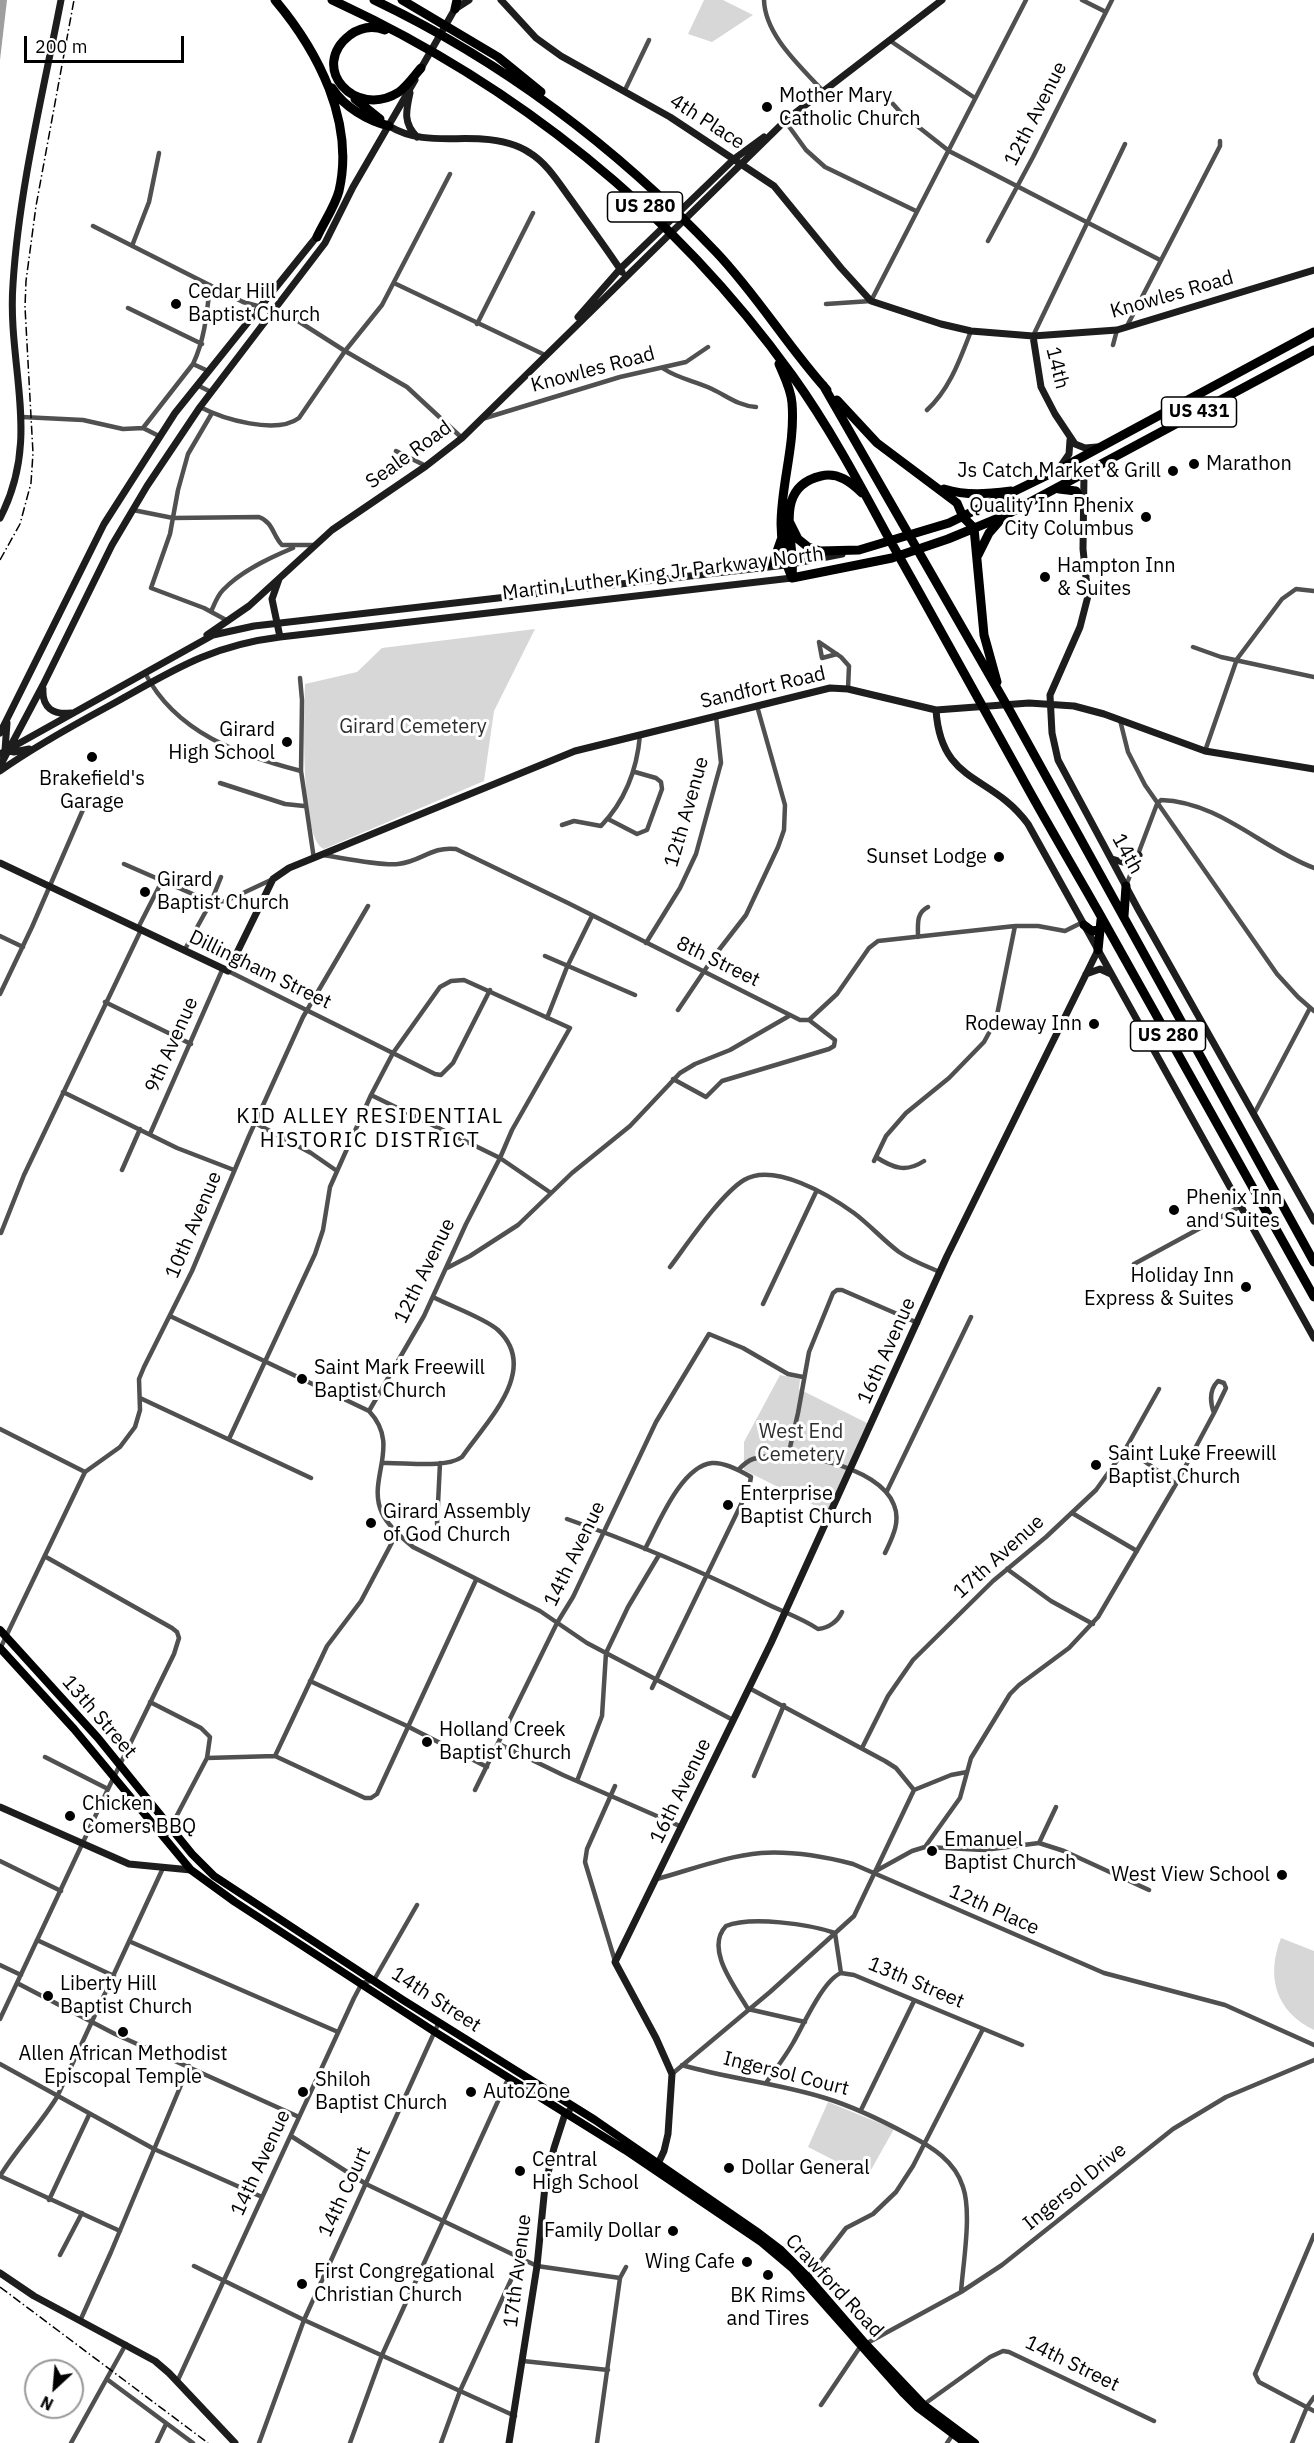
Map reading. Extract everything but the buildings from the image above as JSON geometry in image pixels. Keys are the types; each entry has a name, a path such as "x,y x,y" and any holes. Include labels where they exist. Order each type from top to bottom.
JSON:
{"highway":[{"path":"275,0 308,45 338,96 349,106 378,123 389,126"},
{"name":"US 280","path":"332,0 405,36 451,62 517,104 613,178 704,267 772,349 816,409 872,505 1314,1297"},
{"name":"US 280","path":"374,0 486,61 573,122 650,187 716,253 765,309 823,385 1010,711 1314,1262"},
{"path":"402,0 498,57 529,81 573,122"},
{"path":"389,126 343,88 336,78 334,65 336,52 342,41 362,28 377,27 405,36"},
{"path":"352,96 369,101 389,97 401,90 421,68"},
{"path":"317,237 338,192 343,163 341,132 322,72"},
{"name":"Martin Luther King Jr Parkway North","path":"859,550 911,536 963,517 1058,470 1314,332"},
{"path":"772,349 788,384 792,402 792,434 781,496 782,535 790,564"},
{"name":"Martin Luther King Jr Parkway North","path":"792,578 892,558 1006,515 1314,350"},
{"path":"823,385 877,443 957,503 963,517 974,528 978,555"},
{"path":"1084,473 1100,447"},
{"path":"792,578 789,521 791,502 797,491 812,478 825,475 841,477 854,484 872,505"},
{"path":"936,486 962,494 978,495 1019,490"},
{"path":"1053,490 1076,491 1083,504"},
{"name":"US 431","path":"1006,515 989,532 978,555 978,586 986,648 1010,711"},
{"name":"US 431","path":"789,521 798,539 813,549 820,551 859,550"},
{"path":"760,568 776,558 782,535"},
{"path":"1106,885 1117,891 1126,886"},
{"path":"1125,919 1126,886"},
{"path":"1098,950 1102,926 1101,915"},
{"path":"1083,923 1094,931 1102,926"},
{"path":"1098,950 1109,942 1119,949"}],"main road":[{"name":"13th Street","path":"0,1630 120,1765 171,1827"},
{"name":"13th Street","path":"0,1649 114,1776 165,1838"},
{"path":"171,1827 192,1854 214,1876"},
{"path":"165,1838 191,1870"},
{"name":"14th Street","path":"191,1870 235,1902 435,2032 566,2114 657,2167"},
{"name":"14th Street","path":"214,1876 572,2107 657,2167"},
{"name":"Crawford Road","path":"657,2167 756,2231 781,2250 863,2345 920,2406 955,2432 975,2443"},
{"name":"Crawford Road","path":"955,2432 964,2443"}],"street":[{"path":"0,518 12,491 23,436 14,338 13,284 25,194 62,0"},
{"path":"0,766 6,751 43,686 103,562 168,452 325,243 353,187 457,3 470,0"},
{"name":"4th Place","path":"501,0 536,38 587,72 625,90 742,164 778,190 841,268 871,301"},
{"path":"764,0 766,12 779,41 822,90"},
{"name":"Seale Road","path":"193,645 249,606 314,545 462,438 626,277 700,192 734,159 942,0"},
{"path":"871,301 1026,0"},
{"path":"1082,0 1106,12"},
{"name":"12th Avenue","path":"988,242 1112,0"},
{"path":"625,90 650,40"},
{"path":"889,40 975,98"},
{"path":"411,86 406,120 409,128 417,137"},
{"path":"893,104 902,114 949,151 1160,260"},
{"path":"785,121 806,150 825,166 916,211"},
{"name":"Seale Road","path":"545,355 620,269 634,256 650,247 706,198 785,121"},
{"path":"389,126 417,137 484,139 514,146 531,153 541,161 560,185 626,277"},
{"path":"1126,328 1220,146 1220,141"},
{"path":"1033,336 1125,144"},
{"path":"132,246 149,202 159,153"},
{"path":"200,407 212,413 270,426 282,426 295,421 310,404 345,351 382,305 450,174"},
{"path":"0,733 90,549 159,436 197,385 317,237 353,187"},
{"path":"477,324 533,213"},
{"path":"93,226 243,302 287,314 407,387 462,438"},
{"path":"608,252 624,258 634,256"},
{"name":"Knowles Road","path":"826,304 871,301 941,324 971,331 1033,336 1126,328 1314,270"},
{"path":"394,283 545,355"},
{"path":"143,428 193,364 201,344 210,285"},
{"path":"128,308 201,344"},
{"path":"1113,345 1117,330"},
{"path":"927,410 940,396 956,369 971,331"},
{"name":"14th","path":"1033,336 1041,387 1070,440"},
{"name":"Knowles Road","path":"482,419 604,381 664,369 686,362 708,347"},
{"path":"193,364 208,372"},
{"path":"664,369 676,376 711,388 738,403 756,408"},
{"path":"197,385 211,392"},
{"path":"212,413 188,454 173,518 151,588 228,621"},
{"path":"22,417 74,418 123,429 143,428 159,436"},
{"path":"1070,440 1079,447 1100,447"},
{"path":"1058,470 1069,454 1070,440"},
{"path":"396,451 426,466"},
{"name":"14th","path":"1084,473 1083,549 1088,590 1087,603 1080,627 1050,695 1052,733 1058,760 1314,1221"},
{"path":"133,510 173,518 259,517 265,519 272,527 282,545 314,545"},
{"path":"211,612 221,592 239,577 272,557 298,546"},
{"name":"Martin Luther King Jr Parkway North","path":"6,751 213,635 278,624 760,568 859,550"},
{"name":"Seale Road","path":"280,637 272,599 277,582 284,572"},
{"name":"Martin Luther King Jr Parkway North","path":"0,771 37,746 178,666 212,652 249,642 792,578"},
{"path":"1205,751 1237,659 1282,599 1296,589 1314,591"},
{"path":"1193,647 1221,657 1314,677"},
{"path":"837,654 849,666 848,689"},
{"path":"145,673 150,683 174,712 204,736 250,756 301,771"},
{"path":"300,678 301,771 304,806 314,859"},
{"path":"43,686 42,697 46,706 52,711 77,711 85,719"},
{"name":"Sandfort Road","path":"273,879 279,874 323,855 552,760 640,735 830,688 848,689 936,710 1029,703 1080,707 1205,751 1314,769"},
{"path":"678,1010 746,915 784,830 785,805 757,706"},
{"path":"936,710 939,738 947,755 959,768 1021,814 1314,1338"},
{"name":"12th Avenue","path":"646,943 680,888 696,854 721,763 716,716"},
{"path":"6,751 7,719"},
{"path":"1120,720 1132,763 1157,804 1277,974 1312,1009 1254,1114"},
{"path":"562,825 574,820 601,826 608,819 635,772 640,735"},
{"path":"6,751 21,751 37,746"},
{"path":"608,819 638,834 647,830 662,789 662,782 635,772"},
{"path":"220,783 285,804 304,806"},
{"path":"1126,886 1157,804 1161,800 1175,800 1236,823 1289,856 1314,868"},
{"path":"0,994 85,805"},
{"name":"8th Street","path":"323,855 398,865 422,857 433,850 444,847 456,849 704,972 795,1020 809,1020"},
{"path":"1109,855 1118,862 1126,863 1139,855"},
{"name":"Dillingham Street","path":"0,862 225,969 435,1074 441,1075 453,1063 490,990"},
{"path":"124,864 211,902 226,901 273,879"},
{"path":"184,951 211,902 221,877"},
{"name":"9th Avenue","path":"150,1134 225,969 273,879"},
{"path":"1,1233 24,1175 51,1122 162,881"},
{"name":"10th Avenue","path":"86,1472 120,1447 139,1416 139,1379 192,1271 234,1170 307,1011 368,906"},
{"path":"918,937 918,916 921,910 928,907"},
{"path":"229,1439 319,1243 330,1187 371,1095 393,1053 440,987 451,981 464,980 490,990 547,1018 567,967 592,916"},
{"path":"673,1079 706,1097 722,1081 834,1046 836,1040 809,1020 837,994 869,948 878,940 1015,926 1038,926 1065,932 1083,923"},
{"path":"924,1161 914,1167 902,1169 875,1159 886,1136 906,1113 949,1078 991,1032 996,1020 1015,926"},
{"path":"0,936 23,947"},
{"name":"16th Avenue","path":"615,1962 749,1688 940,1272 1098,950"},
{"path":"545,956 635,995"},
{"path":"1086,974 1100,969 1113,976"},
{"path":"105,1002 191,1044"},
{"path":"447,1268 508,1233 630,1126 673,1079 695,1064 730,1050 789,1016"},
{"name":"12th Avenue","path":"369,1412 433,1297 512,1130 570,1028 547,1018"},
{"path":"63,1092 150,1134 234,1170"},
{"path":"371,1095 500,1158 551,1193"},
{"path":"255,1123 311,1153 337,1171"},
{"path":"122,1170 140,1129"},
{"path":"670,1267 730,1191 746,1178 766,1174 784,1176 854,1213 914,1262 940,1272"},
{"path":"764,1304 816,1192"},
{"path":"1134,1264 1240,1206"},
{"path":"192,1271 200,1271"},
{"path":"788,1456 809,1352 833,1293 842,1290 918,1323"},
{"path":"383,1463 440,1463 462,1457 508,1390 514,1373 515,1361 512,1349 498,1329 433,1297"},
{"path":"170,1316 369,1412 382,1432 384,1445 379,1500 382,1513 397,1533 413,1547 540,1611 572,1634 656,1681 733,1720"},
{"path":"886,1491 971,1317"},
{"name":"14th Avenue","path":"475,1790 557,1623 573,1597 662,1411 709,1334 714,1334 743,1348 788,1374 803,1377"},
{"path":"925,1847 960,1798 971,1758 1010,1694 1062,1654 1093,1624 1106,1606 1176,1484 1214,1413 1226,1389 1224,1383 1218,1381 1211,1398 1214,1413"},
{"name":"17th Avenue","path":"862,1748 888,1696 913,1660 1007,1569 1072,1514 1108,1476 1159,1389"},
{"path":"140,1398 311,1478"},
{"path":"0,1438 2,1430 86,1472 0,1649"},
{"path":"1126,1448 1176,1484"},
{"path":"738,1470 752,1459 788,1456 828,1461 874,1482 886,1491 894,1504 897,1517 896,1530 885,1553"},
{"path":"437,1524 440,1463"},
{"path":"645,1549 681,1483 696,1470 711,1463 738,1470 751,1477 751,1482 652,1688"},
{"path":"1072,1514 1137,1551"},
{"path":"567,1518 705,1575 797,1616 818,1629 840,1618 842,1612"},
{"path":"275,1756 334,1635 361,1601 397,1533"},
{"path":"577,1781 602,1716 606,1653 628,1607 659,1555"},
{"path":"0,2019 174,1654 179,1638 172,1628 46,1557"},
{"path":"1007,1569 1051,1601 1093,1624"},
{"path":"207,1758 275,1756 364,1798 371,1798 377,1794 476,1580"},
{"path":"310,1681 407,1726 487,1767"},
{"path":"749,1688 896,1768 914,1790"},
{"path":"150,1702 206,1731 210,1743 207,1758 165,1838"},
{"path":"754,1776 784,1705"},
{"path":"499,1744 682,1827"},
{"path":"45,1757 108,1789"},
{"path":"672,2074 854,1916 914,1790 946,1777 967,1772"},
{"path":"615,1786 587,1849 585,1862 615,1962 656,2038 672,2074 668,2134 657,2167"},
{"name":"14th Street","path":"0,1807 129,1863 191,1870 214,1876"},
{"path":"1039,1843 1056,1807"},
{"path":"874,1872 912,1851 925,1847 984,1850 1039,1843 1064,1851 1149,1890"},
{"name":"12th Place","path":"657,1879 760,1853 822,1856 874,1872 1104,1972 1225,2005 1314,2045"},
{"path":"0,1862 61,1891"},
{"path":"120,2231 0,2176 16,2149 57,2097 164,1868"},
{"path":"362,1983 374,1980 417,1905"},
{"path":"805,2022 748,2009 719,1954 718,1942 722,1930 726,1926 737,1923 769,1922 800,1924 835,1933"},
{"name":"13th Street","path":"835,1933 841,1973 854,1975 1022,2046"},
{"path":"38,1940 114,1977"},
{"path":"131,1942 338,2032"},
{"path":"0,1965 21,1975"},
{"path":"766,2083 831,1980 841,1973"},
{"path":"17,1983 94,2021 115,2034 299,2116"},
{"name":"14th Avenue","path":"177,2382 362,1983"},
{"path":"861,2110 914,2001"},
{"name":"14th Court","path":"259,2443 304,2320 439,2022"},
{"path":"806,2279 846,2228 873,2214 896,2192 984,2029"},
{"name":"Ingersol Drive","path":"863,2345 961,2292 1002,2265 1173,2129 1226,2097 1314,2060"},
{"path":"0,2064 154,2149 262,2197"},
{"name":"Ingersol Court","path":"682,2065 824,2097 861,2110 924,2143 944,2157 957,2172 964,2189 967,2207 961,2292"},
{"path":"80,2321 189,2066"},
{"path":"350,2443 382,2355 512,2068"},
{"name":"17th Avenue","path":"509,2443 537,2266 545,2186 554,2148 566,2114 572,2107"},
{"path":"49,2200 89,2115"},
{"path":"291,2136 366,2184 537,2266 620,2278"},
{"path":"60,2255 82,2213"},
{"path":"1314,2235 1255,2374 1259,2382 1314,2411"},
{"path":"441,2443 460,2391 522,2258"},
{"path":"194,2266 304,2320 514,2416"},
{"path":"597,2443 620,2278 626,2267"},
{"path":"0,2273 80,2321 155,2361 235,2443"},
{"path":"71,2443 126,2344"},
{"path":"821,2404 863,2345"},
{"name":"14th Street","path":"920,2406 996,2354 1009,2352 1154,2421"},
{"path":"978,2357 983,2363"},
{"path":"523,2361 608,2370"},
{"path":"108,2380 193,2443"},
{"path":"1292,2443 1307,2407 1314,2397"},
{"path":"157,2443 166,2424"},
{"path":"947,2443 955,2432"}],"green space":[{"path":"704,0 723,0 753,15 712,42 688,34"},
{"name":"Girard Cemetery","path":"535,629 494,711 484,781 324,849 316,840 307,800 304,746 305,684 357,672 382,648"},
{"name":"West End Cemetery","path":"780,1375 800,1379 799,1389 869,1424 828,1512 744,1470 744,1442"},
{"path":"1281,1938 1314,1951 1314,2030 1290,2013 1282,2003 1277,1991 1274,1966"},
{"path":"828,2102 894,2129 867,2177 808,2147"}],"shaded area":[{"path":"0,0 7,0 0,60"}],"railway":[{"path":"0,560 20,524 31,483 33,453 25,307 26,281 36,206 74,0"},
{"path":"0,2287 208,2443"}],"place":[{"name":"Mother Mary Catholic Church","path":"767,107"},
{"name":"Cedar Hill Baptist Church","path":"176,304"},
{"name":"Marathon","path":"1194,464"},
{"name":"Js Catch Market & Grill","path":"1173,471"},
{"name":"Quality Inn Phenix City Columbus","path":"1146,517"},
{"name":"Hampton Inn & Suites","path":"1045,577"},
{"name":"Girard High School","path":"287,742"},
{"name":"Brakefield's Garage","path":"92,757"},
{"name":"Sunset Lodge","path":"999,857"},
{"name":"Girard Baptist Church","path":"145,892"},
{"name":"Rodeway Inn","path":"1094,1024"},
{"name":"Phenix Inn and Suites","path":"1174,1210"},
{"name":"Holiday Inn Express & Suites","path":"1246,1287"},
{"name":"Saint Mark Freewill Baptist Church","path":"302,1379"},
{"name":"Saint Luke Freewill Baptist Church","path":"1096,1465"},
{"name":"Enterprise Baptist Church","path":"728,1505"},
{"name":"Girard Assembly of God Church","path":"371,1523"},
{"name":"Holland Creek Baptist Church","path":"427,1742"},
{"name":"Chicken Comers BBQ","path":"70,1816"},
{"name":"Emanuel Baptist Church","path":"932,1851"},
{"name":"West View School","path":"1282,1875"},
{"name":"Liberty Hill Baptist Church","path":"48,1996"},
{"name":"Allen African Methodist Episcopal Temple","path":"123,2032"},
{"name":"Shiloh Baptist Church","path":"303,2092"},
{"name":"AutoZone","path":"471,2092"},
{"name":"Dollar General","path":"729,2168"},
{"name":"Central High School","path":"520,2171"},
{"name":"Family Dollar","path":"673,2231"},
{"name":"Wing Cafe","path":"747,2262"},
{"name":"BK Rims and Tires","path":"768,2275"},
{"name":"First Congregational Christian Church","path":"302,2284"}],"district":[{"name":"KID ALLEY RESIDENTIAL HISTORIC DISTRICT","path":"370,1129"}]}
